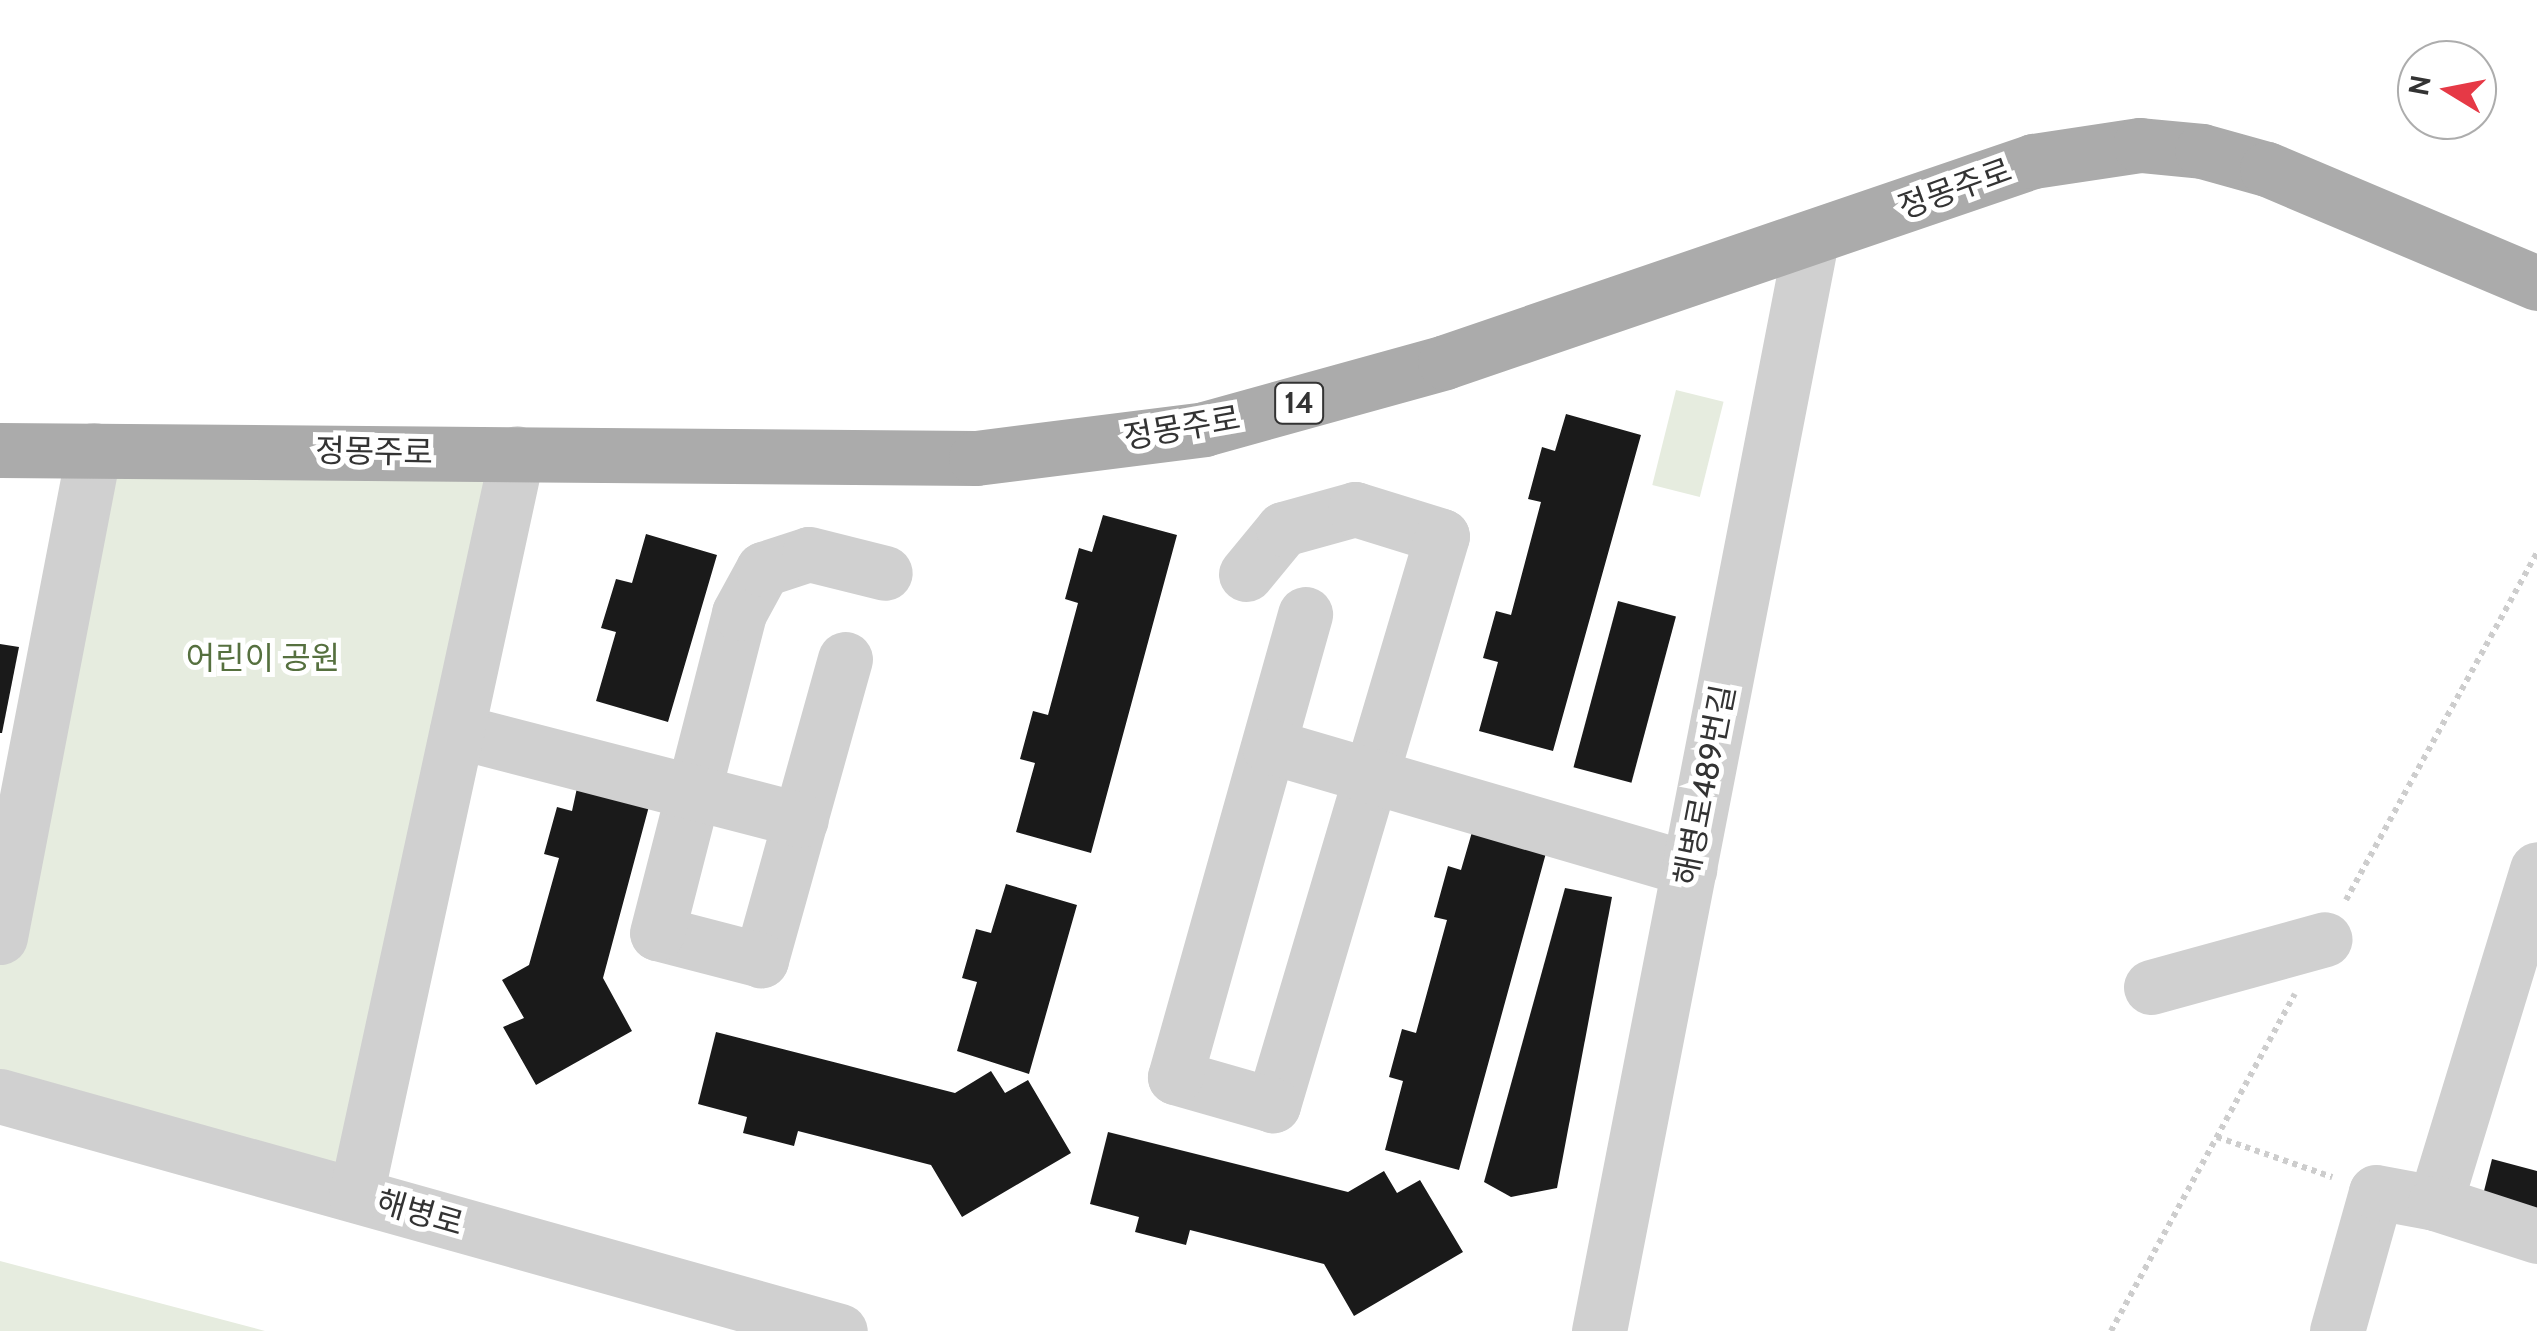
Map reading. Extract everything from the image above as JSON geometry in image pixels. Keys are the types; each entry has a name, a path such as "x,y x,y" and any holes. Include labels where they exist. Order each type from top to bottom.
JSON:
{"main road":[{"name":"정몽주로","path":"0,450 976,458 1204,429 1444,362 2034,161 2140,145 2202,151 2267,169 2537,283"}],"street":[{"name":"해병로489번길","path":"1599,1331 1810,240"},
{"path":"0,937 94,450"},
{"path":"356,1196 518,453"},
{"path":"1246,574 1283,529 1355,509 1442,536 1273,1106 1175,1077 1304,614"},
{"path":"845,659 761,960 658,933 739,613 763,569 809,554 885,573"},
{"path":"456,731 800,820"},
{"path":"1270,746 1689,869"},
{"path":"2435,1202 2537,869"},
{"path":"2151,986 2325,939"},
{"name":"해병로","path":"0,1096 840,1331"},
{"path":"2337,1331 2376,1192 2435,1202 2537,1236"}],"path":[{"path":"2217,1137 2376,1192"}],"green space":[{"path":"1676,390 1724,402 1700,497 1652,485"},
{"name":"어린이 공원","path":"94,450 517,453 356,1195 0,1096 0,937"},
{"path":"0,1261 265,1331 0,1331"}],"building":[{"path":"1566,414 1641,435 1553,751 1479,731 1498,662 1483,658 1496,611 1511,615 1541,502 1528,499 1542,447 1555,451"},
{"path":"1103,515 1177,535 1091,853 1016,832 1035,763 1020,759 1033,711 1048,715 1078,603 1065,599 1079,548 1092,552"},
{"path":"646,534 717,555 668,722 596,701 616,632 601,628 616,579 632,583"},
{"path":"1618,601 1676,617 1631,783 1573,767"},
{"path":"0,644 19,647 2,733 0,733"},
{"path":"580,774 652,795 603,978 632,1031 536,1085 503,1027 524,1018 502,980 529,965 559,858 544,854 557,807 572,811"},
{"path":"1472,832 1546,853 1459,1170 1385,1150 1403,1081 1389,1077 1402,1029 1416,1033 1447,920 1434,917 1448,866 1461,870"},
{"path":"1006,884 1077,905 1029,1074 957,1051 977,982 962,978 976,929 991,933"},
{"path":"1565,888 1612,897 1557,1188 1511,1197 1484,1182"},
{"path":"716,1032 955,1093 991,1071 1005,1093 1028,1080 1071,1153 962,1217 931,1165 798,1131 794,1146 743,1133 747,1117 698,1104"},
{"path":"1108,1132 1348,1192 1384,1171 1397,1193 1420,1180 1463,1252 1354,1316 1324,1264 1190,1230 1186,1245 1135,1232 1139,1217 1090,1204"},
{"path":"2492,1159 2537,1171 2537,1213 2482,1199"}]}
